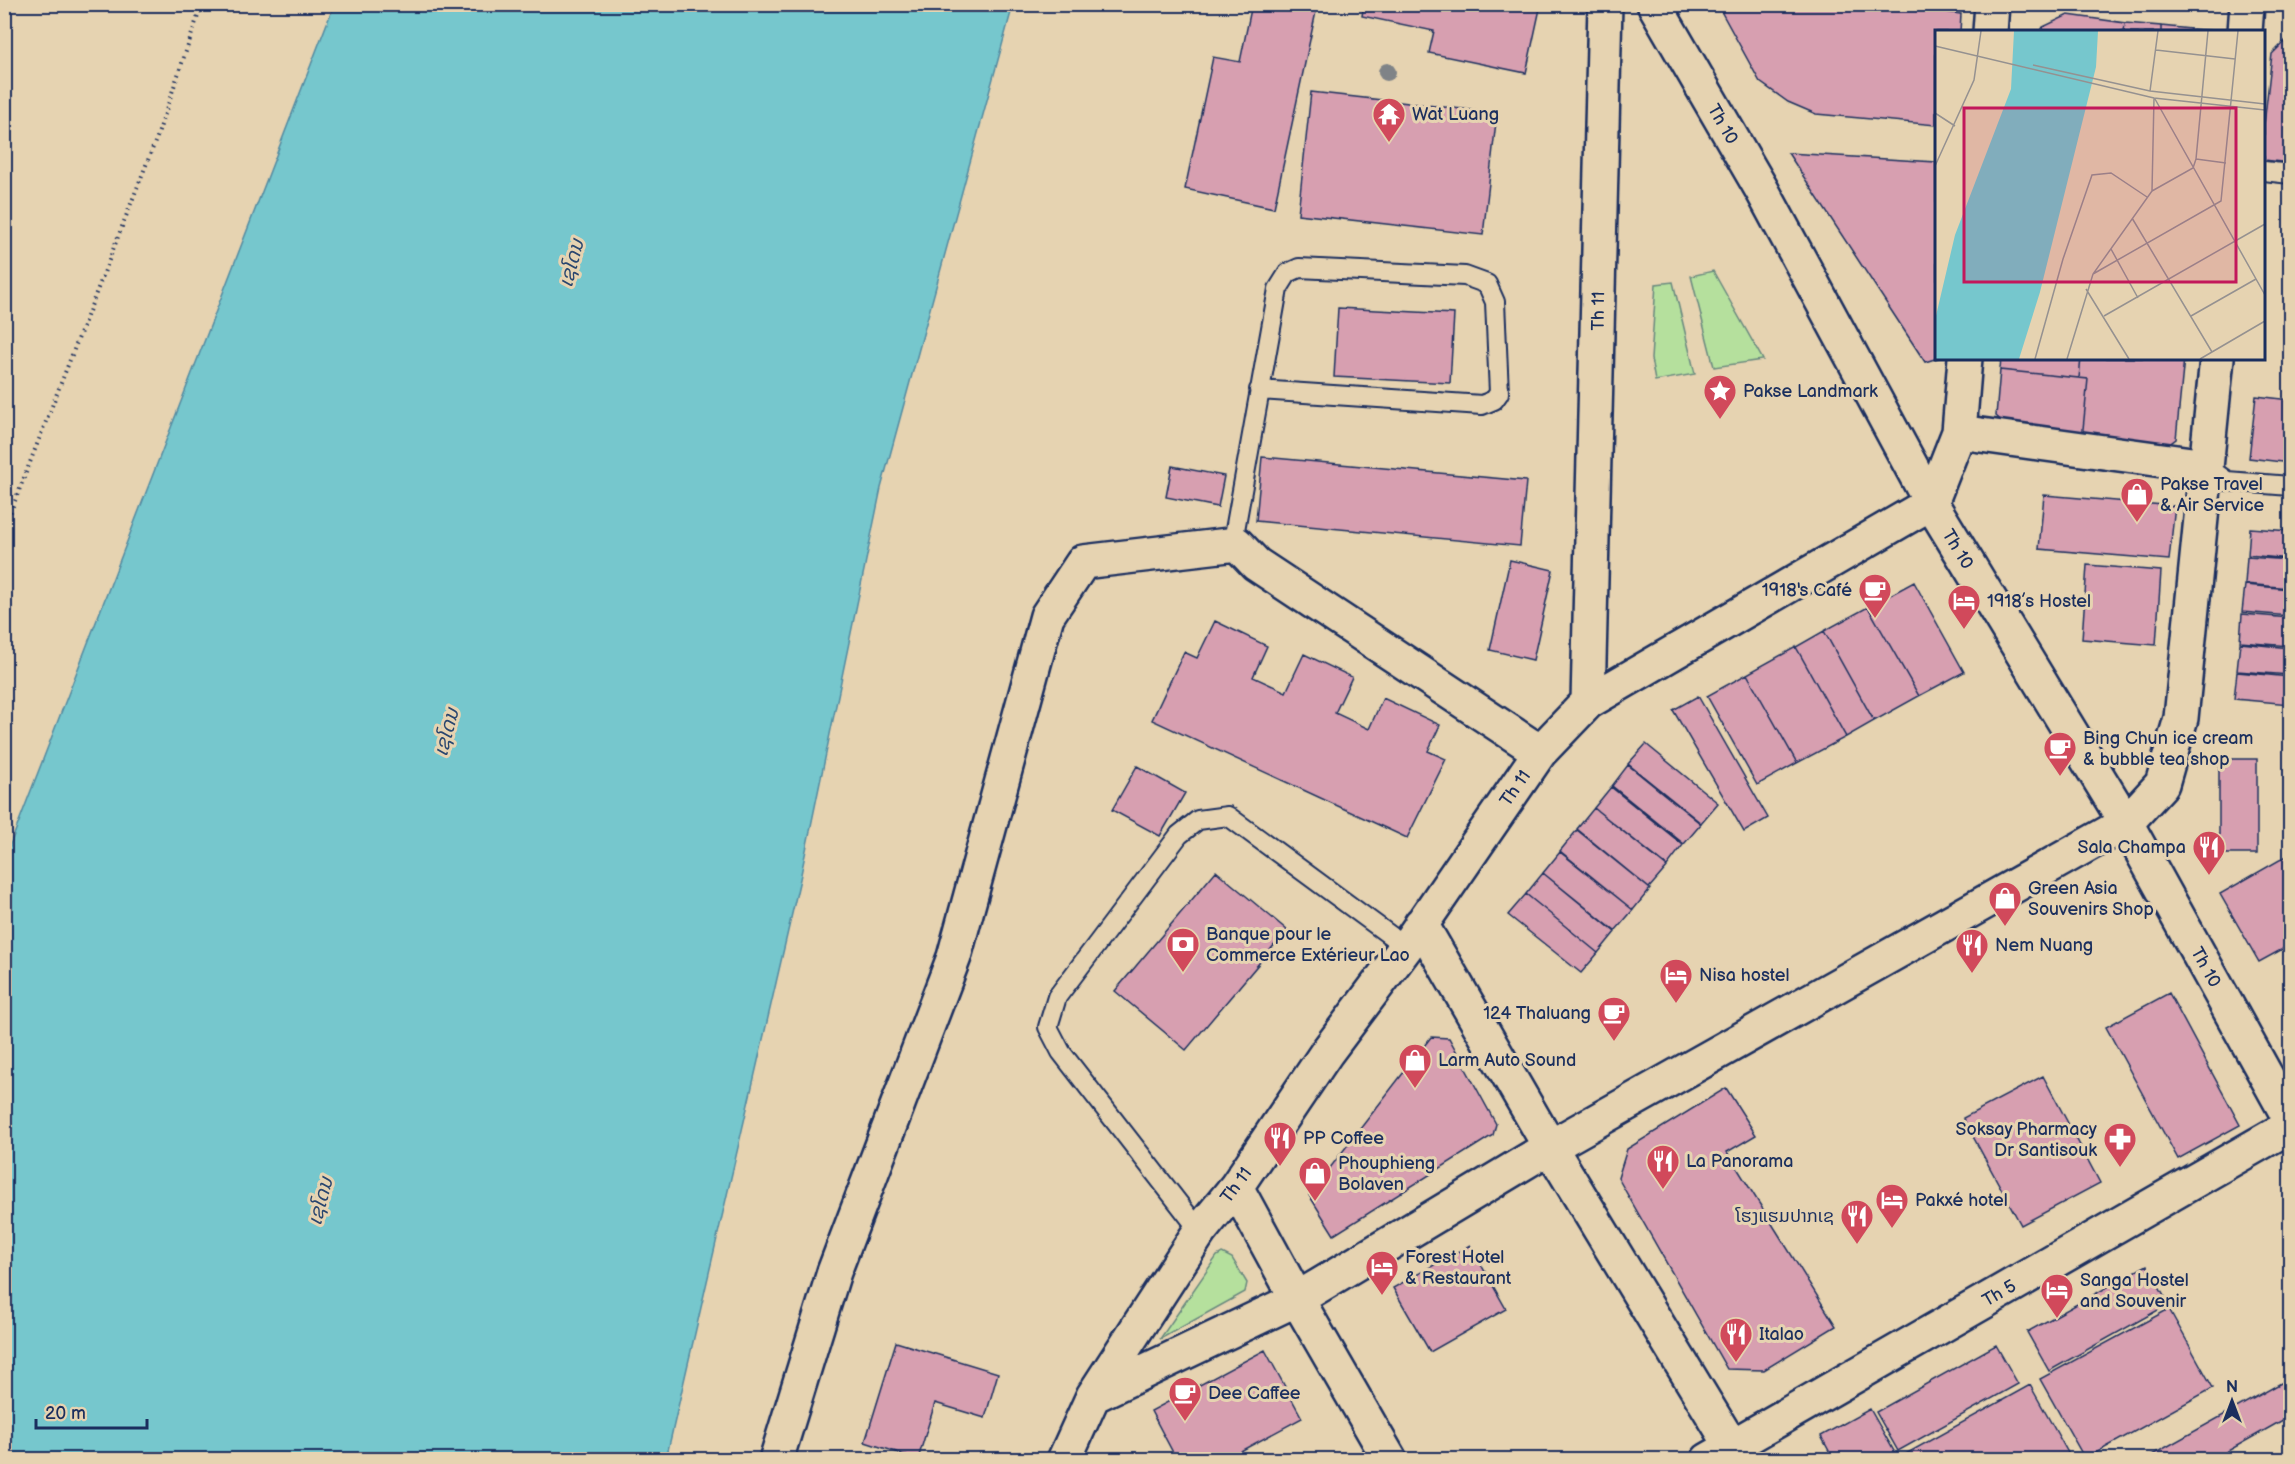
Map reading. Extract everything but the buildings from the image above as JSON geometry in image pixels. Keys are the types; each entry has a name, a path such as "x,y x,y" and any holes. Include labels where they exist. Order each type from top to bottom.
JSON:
{"street":[{"name":"Th 11","path":"1064,1460 1093,1396 1200,1231 1236,1187 1327,1052 1413,936 1540,752 1588,702 1605,4"},
{"name":"Th 10","path":"1654,4 1762,190 1930,503 2126,823 2290,1119"},
{"path":"1990,30 1992,4"},
{"path":"2245,30 2247,4"},
{"path":"1588,702 1930,503 1959,432 1965,360"},
{"path":"1093,1396 1297,1299 1550,1147 2126,823 2162,784 2181,718 2217,360"},
{"path":"1959,432 2206,466"},
{"path":"776,1460 834,1272 954,957 1047,616 1083,562 1237,544 1256,564 1540,752"},
{"path":"1413,936 1550,1147 1727,1455"},
{"name":"Th 5","path":"1727,1455 2290,1126"},
{"path":"1236,1187 1297,1299 1390,1460"}],"lane":[{"path":"2265,171 2290,174"},
{"path":"1237,544 1235,530 1259,390 1278,289 1288,273 1299,268 1465,276 1487,284 1495,302 1499,393 1494,400 1488,403 1482,405 1259,390"},
{"path":"2206,466 2227,481 2290,486"},
{"path":"1200,1231 1061,1052 1048,1027 1057,997 1179,835 1198,820 1228,816 1413,936"}],"path":[{"path":"4,529 157,138 202,4"}],"green space":[{"path":"1713,271 1763,360 1714,367 1691,276"},
{"path":"1673,282 1695,374 1655,381 1651,359 1656,284"},
{"path":"1222,1253 1232,1258 1247,1283 1245,1292 1160,1339 1217,1256"}],"water":[{"name":"ເຊໂດນ","path":"334,5 1013,5 881,488 800,879 666,1459 5,1459 5,858"}],"place":[{"name":"Wat Luang","path":"1389,143"},
{"name":"Pakse Landmark","path":"1720,420"},
{"name":"Pakse Travel & Air Service","path":"2137,523"},
{"name":"1918's Café","path":"1875,619"},
{"name":"1918’s Hostel","path":"1964,630"},
{"name":"Bing Chun ice cream & bubble tea shop","path":"2060,777"},
{"name":"Sala Champa","path":"2209,876"},
{"name":"Green Asia Souvenirs Shop","path":"2005,927"},
{"name":"Banque pour le Commerce Extérieur Lao","path":"1183,973"},
{"name":"Nem Nuang","path":"1972,974"},
{"name":"Nisa hostel","path":"1676,1004"},
{"name":"124 Thaluang","path":"1614,1042"},
{"name":"Larm Auto Sound","path":"1415,1089"},
{"name":"PP Coffee","path":"1280,1167"},
{"name":"Soksay Pharmacy Dr Santisouk","path":"2120,1168"},
{"name":"La Panorama","path":"1663,1190"},
{"name":"Phouphieng Bolaven","path":"1315,1202"},
{"name":"Pakxé hotel","path":"1892,1229"},
{"name":"ໂຮງແຮມປາກເຊ","path":"1857,1245"},
{"name":"Forest Hotel & Restaurant","path":"1382,1296"},
{"name":"Sanga Hostel and Souvenir","path":"2057,1319"},
{"name":"Italao","path":"1736,1363"},
{"name":"Dee Caffee","path":"1185,1422"}]}
